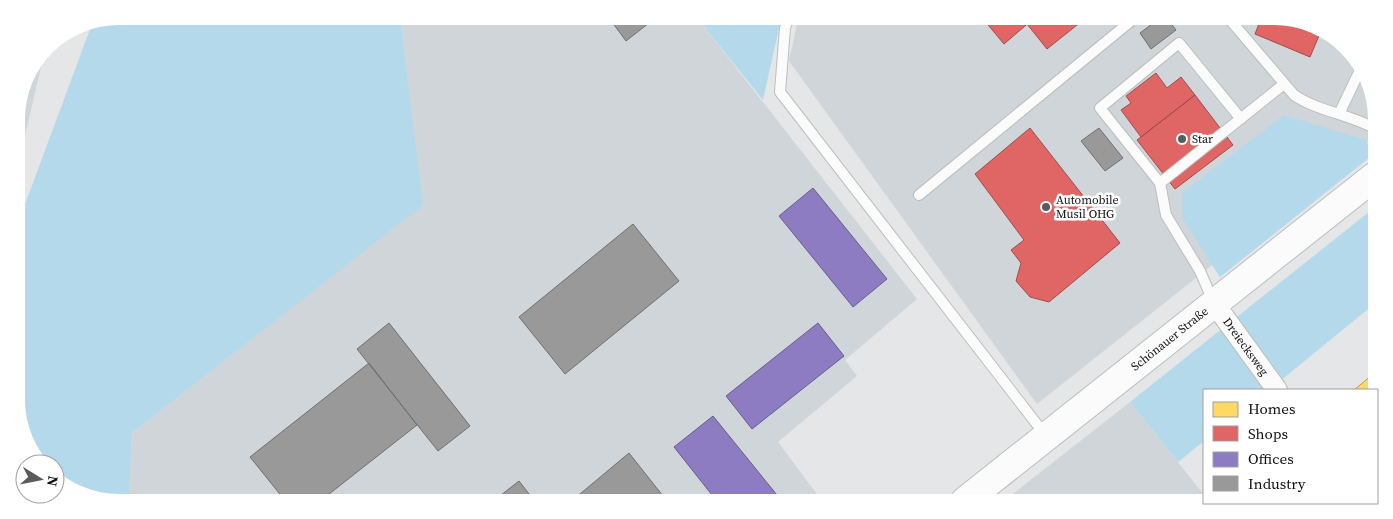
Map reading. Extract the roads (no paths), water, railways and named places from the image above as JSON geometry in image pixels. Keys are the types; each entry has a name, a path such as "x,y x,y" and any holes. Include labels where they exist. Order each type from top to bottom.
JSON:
{"main road":[{"name":"Schönauer Straße","path":"974,494 1368,182"}],"street":[{"name":"Dreiecksweg","path":"1214,303 1276,389"}],"lane":[{"path":"786,25 780,92 1047,436"},
{"path":"919,195 1126,25"},
{"path":"1237,25 1294,95 1308,104 1368,125"},
{"path":"1214,303 1200,271 1166,215 1160,183 1100,108 1179,43 1241,119"},
{"path":"1339,114 1357,76"},
{"path":"1160,183 1284,84"}],"place":[{"name":"Star","path":"1182,139"},
{"name":"Automobile Musil OHG","path":"1046,207"}]}
